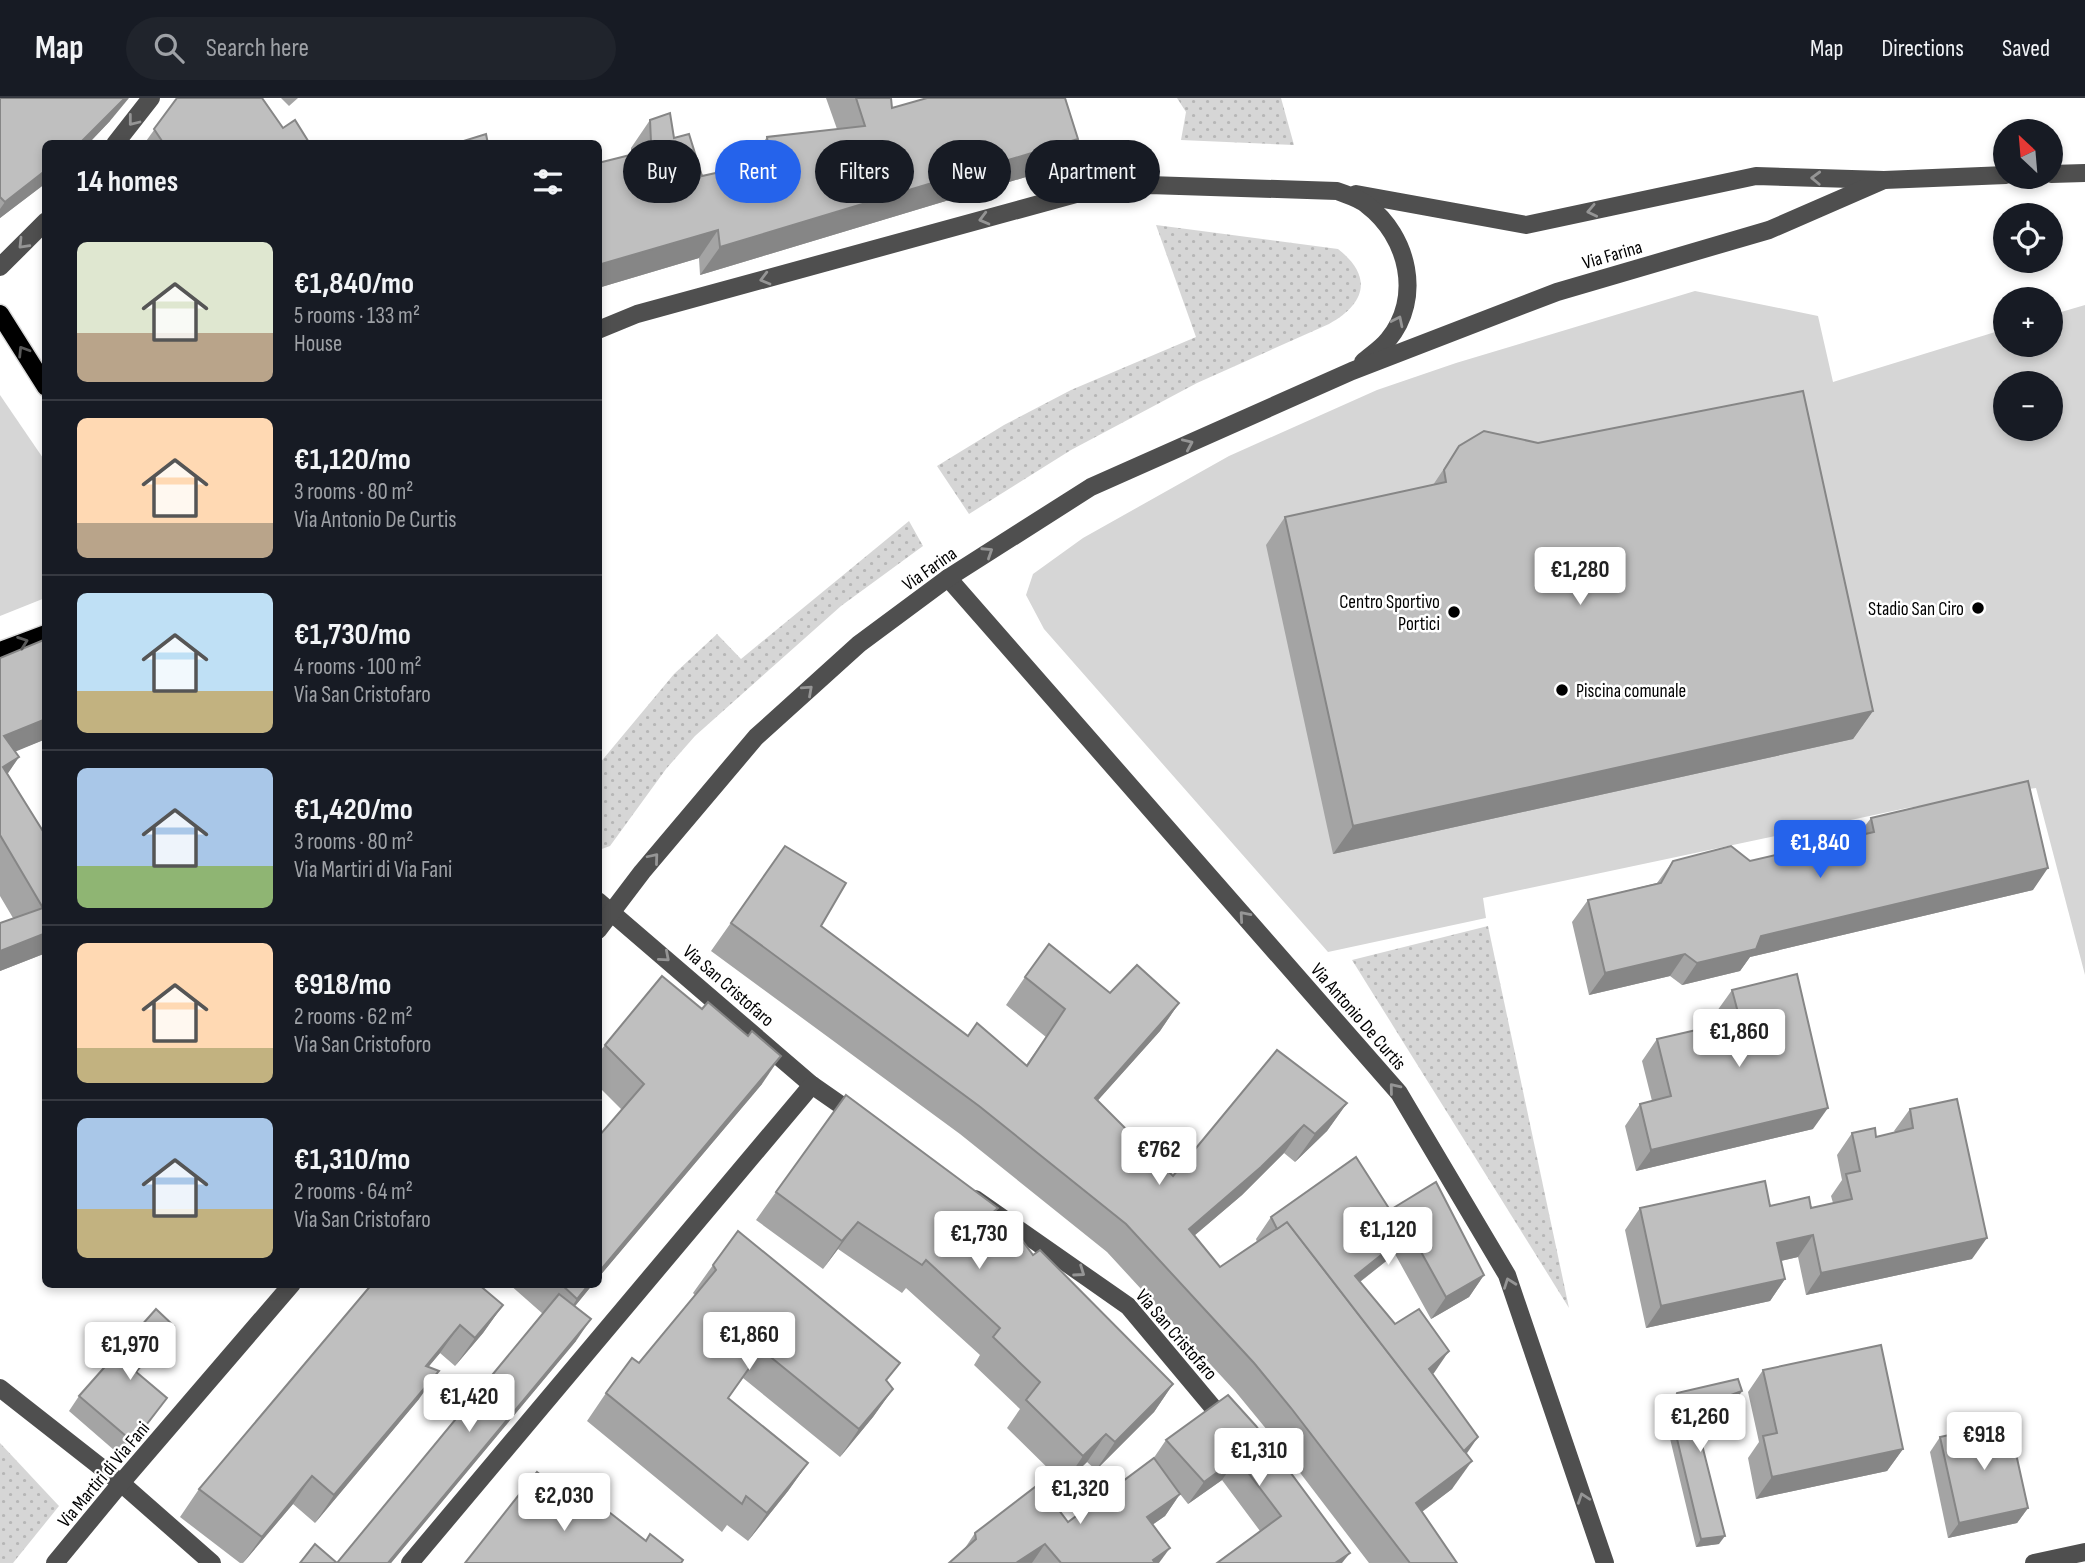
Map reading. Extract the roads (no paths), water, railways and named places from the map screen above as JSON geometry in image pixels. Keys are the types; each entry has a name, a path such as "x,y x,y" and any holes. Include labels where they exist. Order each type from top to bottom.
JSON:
{"main road":[{"path":"0,314 42,381"},
{"path":"0,651 42,635"}],"street":[{"path":"118,140 151,98"},
{"path":"2063,174 2085,173"},
{"name":"Via Farina","path":"602,328 637,314 1083,192 1149,186 1337,191 1526,225 1756,176 1884,180 1993,176"},
{"name":"Via Farina","path":"614,912 642,872 756,737 859,644 948,578 1091,487 1352,371 1558,292 1769,230 1884,180"},
{"name":"Via Farina","path":"1337,191 1365,203 1388,224 1403,251 1408,282 1403,312 1388,340 1352,371"},
{"path":"0,267 42,224"},
{"name":"Via Antonio De Curtis","path":"948,578 1399,1093 1507,1275 1605,1563"},
{"name":"Via San Cristofaro","path":"602,904 811,1085 868,1124"},
{"path":"602,926 614,912"},
{"path":"410,1563 811,1085"},
{"name":"Via San Cristofaro","path":"959,1188 1128,1306 1236,1434"},
{"name":"Via Martiri di Via Fani","path":"55,1563 289,1288"},
{"path":"0,1388 121,1483 212,1563"},
{"path":"2034,1563 2085,1552"}],"place":[{"name":"Stadio San Ciro","path":"1978,608"},
{"name":"Centro Sportivo Portici","path":"1454,612"},
{"name":"Piscina comunale","path":"1562,690"}]}
